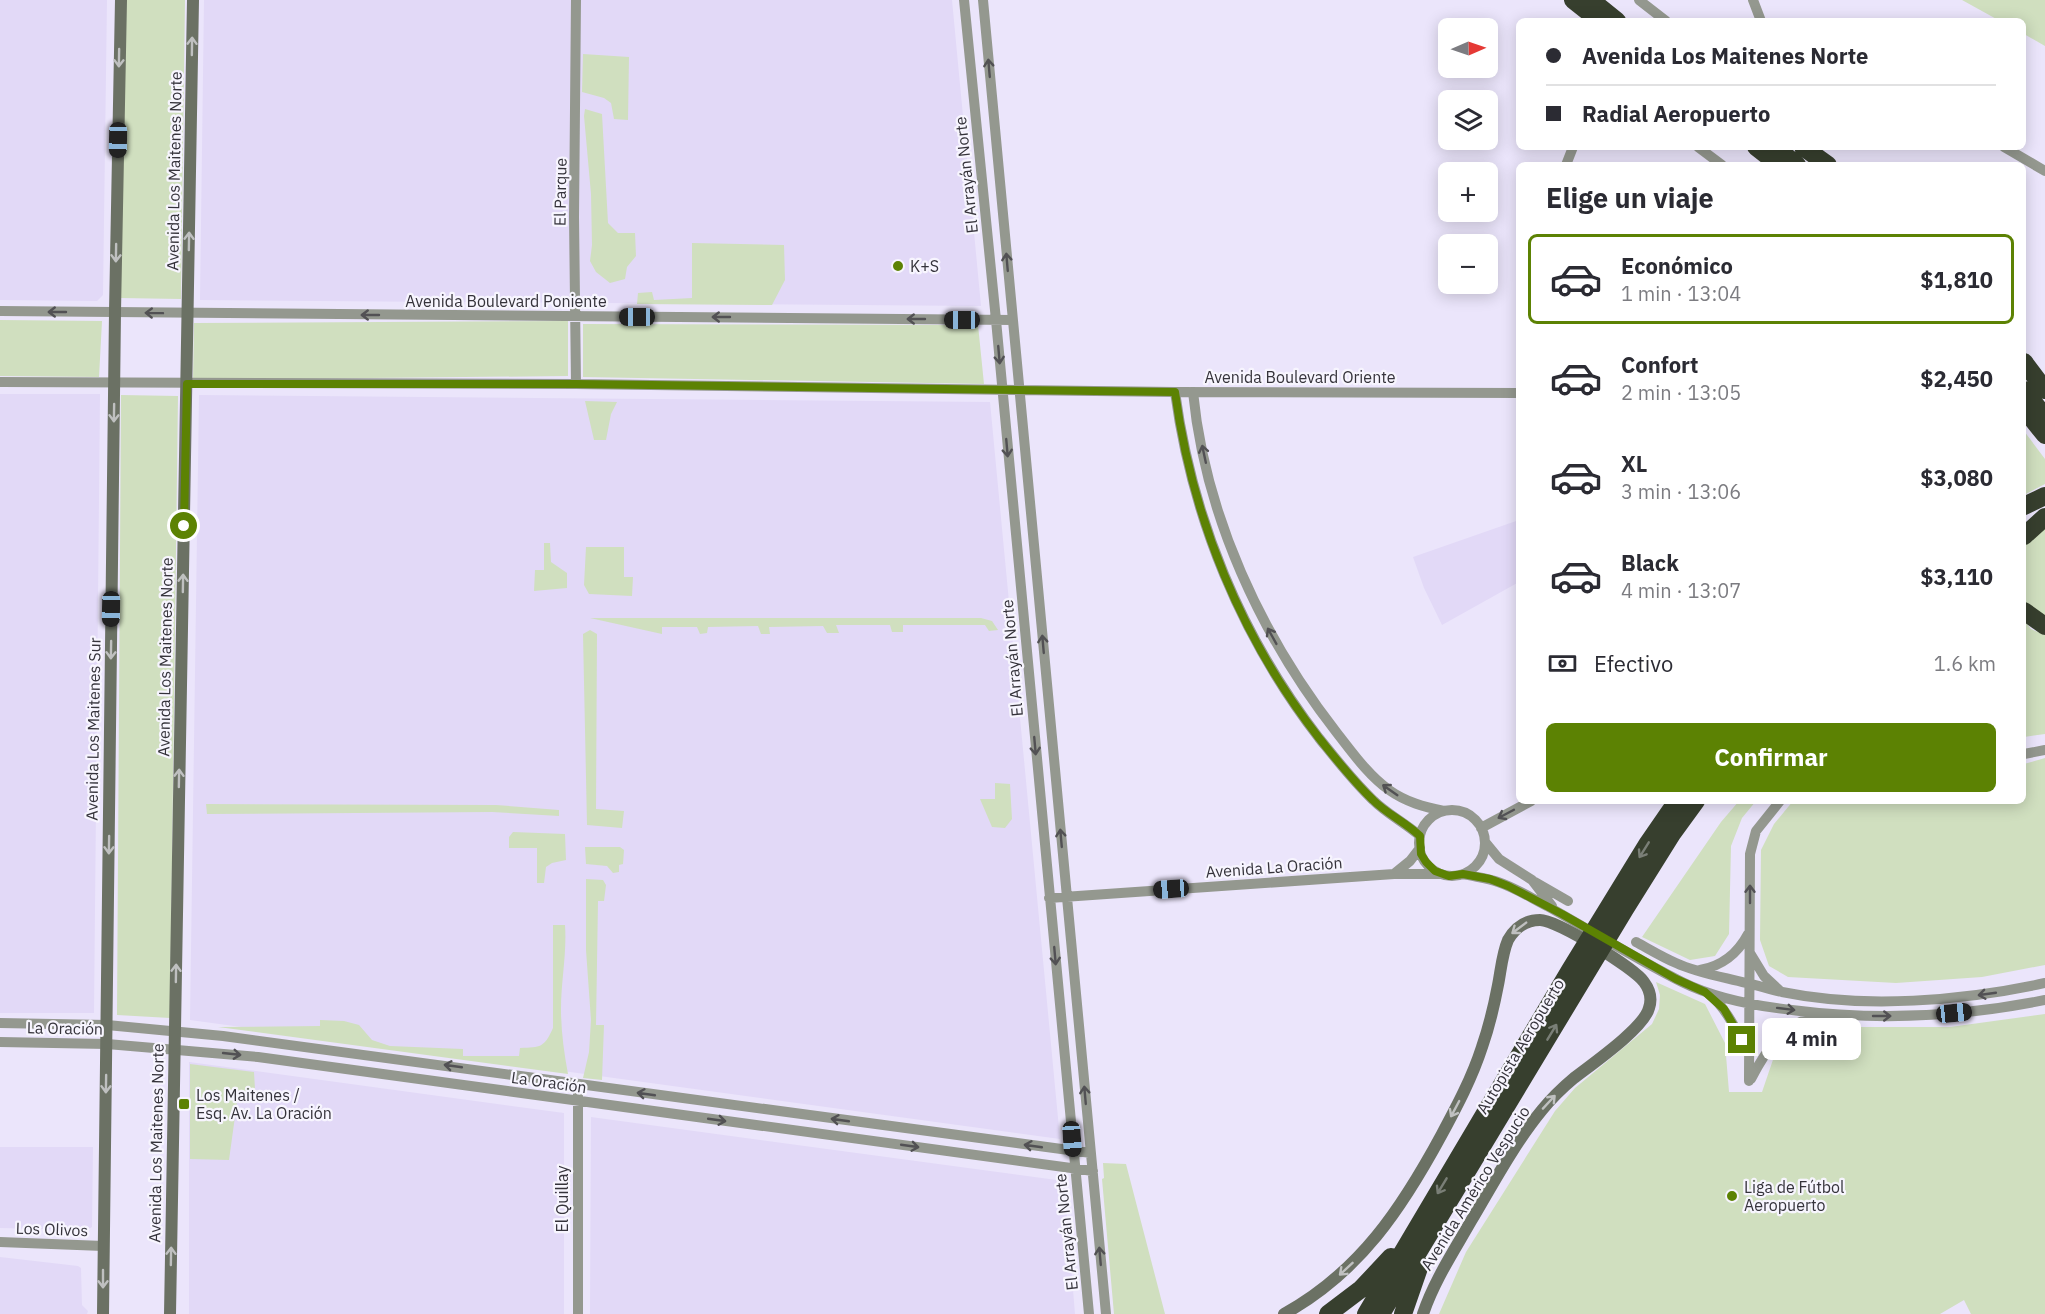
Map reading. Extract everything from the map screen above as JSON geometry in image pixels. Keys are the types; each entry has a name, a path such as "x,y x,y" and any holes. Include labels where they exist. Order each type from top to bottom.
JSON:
{"highway":[{"path":"1573,0 1595,18"},
{"path":"1591,0 1613,18"},
{"path":"1760,150 1775,162"},
{"path":"1778,150 1793,162"},
{"path":"1807,150 1823,162"},
{"path":"2026,354 2045,376"},
{"path":"2026,365 2045,390"},
{"path":"2026,393 2045,417"},
{"path":"2026,411 2045,435"},
{"path":"2026,423 2045,441"},
{"path":"2026,501 2045,496"},
{"path":"2026,505 2045,496"},
{"path":"2026,522 2045,515"},
{"path":"2026,534 2045,515"},
{"path":"2026,612 2045,626"},
{"name":"Autopista Aeropuerto","path":"1381,1314 1425,1228 1615,896 1675,804"},
{"name":"Autopista Aeropuerto","path":"1365,1314 1425,1228 1624,909 1694,804"},
{"path":"1328,1314 1361,1288 1425,1228"},
{"path":"1403,1314 1425,1228"}],"street":[{"name":"Avenida Los Maitenes Sur","path":"103,1314 121,0"},
{"name":"Avenida Los Maitenes Norte","path":"170,1314 193,0"},
{"name":"El Parque","path":"576,0 576,384"},
{"name":"El Arrayán Norte","path":"964,0 1089,1314"},
{"name":"El Arrayán Norte","path":"983,0 1106,1314"},
{"path":"1639,0 1662,18"},
{"path":"1753,0 1760,18"},
{"path":"1702,150 1718,162"},
{"path":"2009,150 2045,171"},
{"name":"Avenida Boulevard Poniente","path":"0,311 1013,320"},
{"name":"Avenida Boulevard Oriente","path":"0,382 576,384 1175,392 1516,393"},
{"path":"1175,392 1188,464 1206,526 1227,582 1263,654 1304,717 1337,760 1373,801 1420,836"},
{"path":"1193,392 1205,463 1222,520 1250,592 1290,666 1330,724 1389,790 1412,802 1444,811 1454,810 1467,813 1475,819 1481,828 1485,842 1499,860 1568,901"},
{"path":"2026,754 2045,750"},
{"path":"1481,828 1525,804"},
{"path":"1778,804 1761,825 1751,847 1749,1081 1764,1054 1777,1038 1802,1021 1823,1015"},
{"path":"1444,811 1429,820 1420,836 1420,848 1426,862 1440,874 1454,876 1475,867 1480,860 1485,842"},
{"path":"1394,874 1410,861 1420,848"},
{"name":"Avenida La Oración","path":"1049,898 1394,874 1440,874"},
{"path":"1463,874 1490,879 1508,886 1562,914"},
{"path":"1532,880 1546,900 1574,927"},
{"name":"Avenida Américo Vespucio","path":"1284,1314 1322,1289 1353,1263 1387,1224 1410,1189 1472,1074 1489,1024 1504,950 1510,935 1523,924 1539,920 1574,927 1625,958 1647,987 1650,1005 1646,1017 1636,1028 1560,1091 1542,1110 1510,1156 1464,1234 1437,1281 1423,1314"},
{"path":"1697,970 1712,967 1726,960 1738,950 1749,932"},
{"path":"1636,942 1676,963 1697,970 1781,992 1846,999 1920,1000 1973,996 2045,983"},
{"path":"1750,953 1764,976 1781,992"},
{"path":"1625,958 1705,992 1749,1004 1823,1015 1929,1015 1979,1011 2045,1000"},
{"path":"1705,992 1724,1009 1749,1053"},
{"name":"La Oración","path":"0,1023 107,1025 288,1044 1091,1153"},
{"name":"La Oración","path":"0,1042 106,1044 258,1057 1093,1171"},
{"name":"El Quillay","path":"578,1084 578,1314"},
{"name":"Los Olivos","path":"0,1242 103,1246"}],"shaded area":[{"path":"0,0 107,0 103,295 97,301 0,300"},
{"path":"204,0 952,0 981,306 200,300"},
{"path":"0,394 100,394 94,1013 0,1013"},
{"path":"199,395 990,402 1060,1139 190,1020"},
{"path":"1516,521 1516,584 1442,625 1424,588 1413,557"},
{"path":"189,1062 564,1113 564,1314 189,1314"},
{"path":"591,1117 1064,1181 1075,1314 590,1314"},
{"path":"0,1147 93,1147 92,1227 87,1230 0,1228"},
{"path":"0,1257 78,1266 81,1268 82,1305 88,1311 87,1314 0,1314"}],"green space":[{"path":"126,0 185,0 181,299 120,298"},
{"path":"1962,0 2045,0 2045,46 2026,35 2026,18 1995,18"},
{"path":"583,54 629,57 628,120 614,119 611,103 604,98 582,92"},
{"path":"585,109 602,114 608,223 618,233 635,233 636,256 627,267 625,279 610,283 596,272 590,261 591,194"},
{"path":"692,243 784,245 785,280 772,305 637,304 638,293 652,292 654,300 692,298"},
{"path":"0,320 102,321 99,377 0,376"},
{"path":"568,321 568,376 193,380 194,323"},
{"path":"583,324 978,325 984,384 583,377"},
{"path":"121,395 178,396 170,1018 117,1015"},
{"path":"585,401 617,402 611,414 606,440 594,440"},
{"path":"2026,434 2045,459 2045,484 2026,494"},
{"path":"2045,522 2045,622 2026,607 2026,540"},
{"path":"544,543 550,543 551,562 567,573 567,588 534,591 535,570 544,570"},
{"path":"586,547 624,547 624,577 633,577 632,596 589,594 584,585"},
{"path":"590,618 981,618 992,621 998,630 989,631 985,625 903,625 903,632 892,632 890,625 836,625 839,633 827,633 823,626 769,627 770,634 761,634 758,626 708,627 707,633 700,634 697,627 662,627 662,634"},
{"path":"2026,623 2031,629 2045,635 2045,734 2026,737"},
{"path":"590,630 597,634 596,809 624,811 622,828 587,825 583,634"},
{"path":"2045,758 2045,965 1982,977 1896,983 1788,977 1769,966 1760,940 1761,850 1774,824 1791,804 2026,804 2026,763"},
{"path":"995,783 1010,784 1012,819 1005,828 992,827 980,799 995,799"},
{"path":"206,804 496,805 559,810 559,816 492,812 207,814"},
{"path":"1736,804 1754,804 1742,818 1731,846 1729,934 1715,956 1690,960 1642,937 1721,822"},
{"path":"513,832 565,834 566,860 546,867 544,883 537,883 537,848 509,848 509,837"},
{"path":"585,847 620,847 624,850 623,864 619,865 619,872 613,873 607,866 586,864"},
{"path":"586,879 603,880 606,885 604,901 598,901 596,1025 604,1025 602,1080 583,1078 589,1052 591,1020 586,950"},
{"path":"553,925 565,925 561,1017 568,1074 218,1027 320,1026 320,1020 344,1021 359,1025 372,1040 390,1046 463,1049 463,1056 519,1056 520,1048 537,1047 544,1043 553,1028"},
{"name":"Liga de Fútbol Aeropuerto","path":"1656,982 1705,1004 1725,1043 1729,1092 1762,1092 1778,1045 1812,1027 1950,1027 2045,1014 2045,1314 1971,1314 1964,1300 1940,1314 1439,1314 1466,1252 1555,1111 1575,1088 1652,1024 1659,1009 1660,995"},
{"path":"190,1064 254,1072 255,1089 237,1102 229,1160 190,1159"},
{"path":"1103,1163 1126,1164 1165,1314 1114,1314 1102,1179 1104,1178"}],"place":[{"name":"K+S","path":"898,266"},
{"name":"Los Maitenes / Esq. Av. La Oración","path":"184,1104"},
{"name":"Liga de Fútbol Aeropuerto","path":"1732,1196"}],"route":[{"path":"184,526 187,384 576,384 1175,392 1188,464 1202,515 1227,582 1252,634 1289,696 1337,760 1373,801 1420,836 1420,852 1428,865 1440,874 1454,876 1463,874 1490,879 1508,886 1683,983 1705,992 1724,1009 1742,1040"}]}
